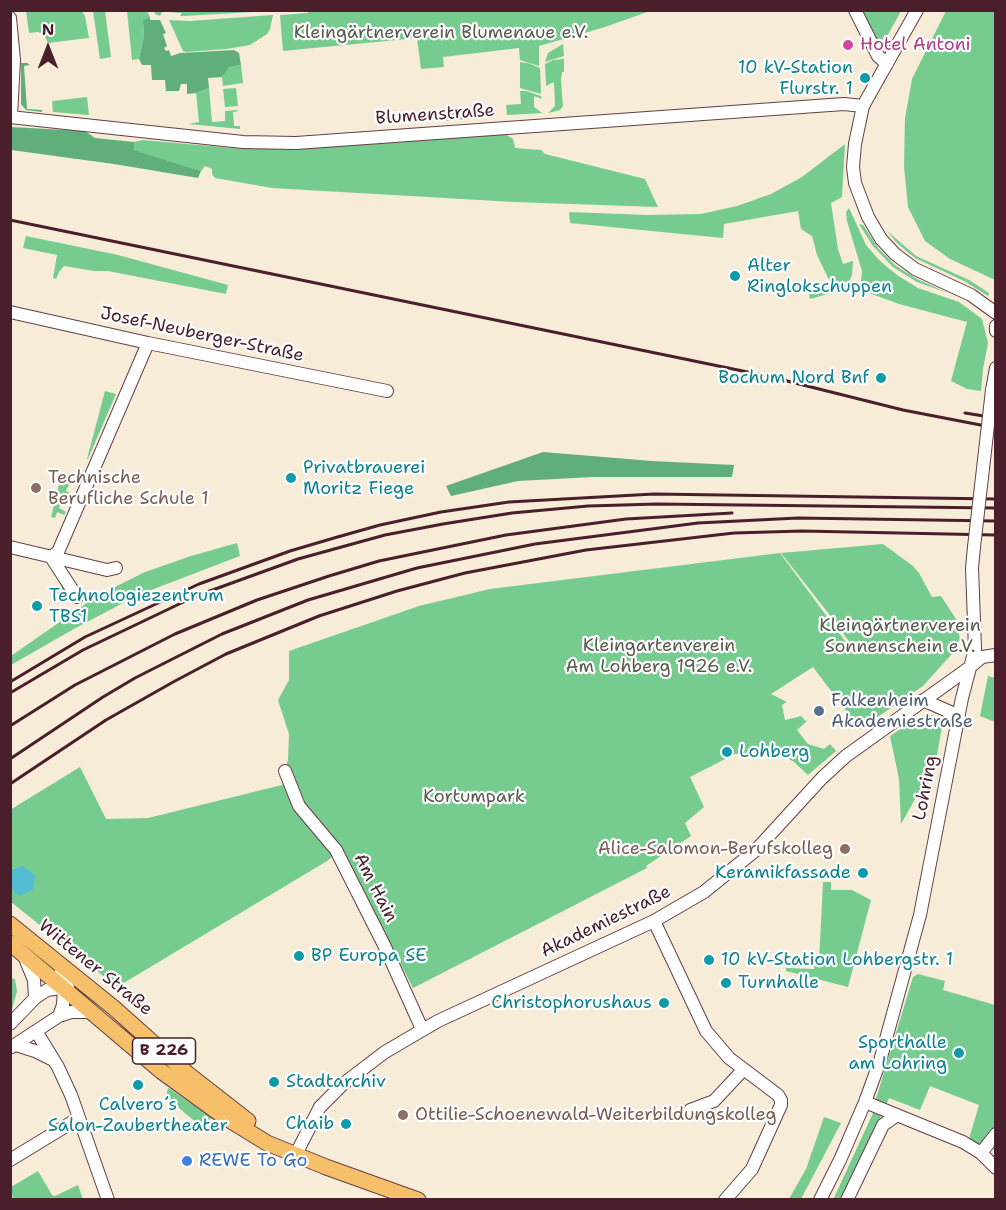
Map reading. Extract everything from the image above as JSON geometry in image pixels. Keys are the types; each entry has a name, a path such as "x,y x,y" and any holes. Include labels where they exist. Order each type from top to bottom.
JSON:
{"main road":[{"name":"Wittener Straße","path":"10,924 87,986 208,1091 244,1119 272,1135 296,1154"},
{"name":"Wittener Straße","path":"10,943 161,1071 205,1105 267,1143 418,1200"}],"street":[{"path":"855,10 878,56 887,64"},
{"path":"917,10 863,106 856,138 853,167 855,183 868,217 881,239 895,255 909,266 971,295 996,313"},
{"path":"10,18 14,60 11,117"},
{"name":"Blumenstraße","path":"11,117 243,142 296,143 844,104 863,106"},
{"name":"Josef-Neuberger-Straße","path":"10,312 148,343 387,391"},
{"path":"996,326 996,331"},
{"path":"51,557 58,552 148,343"},
{"name":"Lohring","path":"820,1200 865,1102 889,1032 920,915 959,716 975,649 972,568 996,368"},
{"path":"10,547 107,570 116,568"},
{"path":"51,557 77,597"},
{"name":"Akademiestraße","path":"296,1154 320,1107 343,1084 366,1067 422,1029 654,921 704,891 756,850 822,778 846,756 982,657 996,655"},
{"path":"923,700 959,716"},
{"name":"Am Hain","path":"285,771 299,806 336,850 390,958 422,1029"},
{"path":"654,921 706,1031 717,1046 743,1070 778,1095 781,1105 752,1168 725,1200"},
{"path":"24,955 34,980 35,998"},
{"path":"59,1016 63,1005 64,987 60,964"},
{"path":"10,1024 35,998 47,990 87,986"},
{"path":"13,1046 59,1016 71,1012 92,1012"},
{"path":"36,1031 51,1059 58,1067 108,1200"},
{"path":"13,1046 35,1051 51,1059"},
{"path":"690,1110 714,1101 743,1070"},
{"path":"865,1102 963,1142 981,1153 996,1168"},
{"path":"847,1200 883,1125 897,1115"},
{"path":"10,1160 79,1118"},
{"path":"981,1153 996,1134"}],"green space":[{"path":"154,10 271,11 184,16 180,16 182,13 162,12 160,16 155,14"},
{"name":"Kleingärtnerverein Blumenaue e.V.","path":"308,10 650,11 539,46 539,66 520,60 519,48 443,57 444,67 421,69 417,38 283,51 280,15 308,13"},
{"path":"26,11 82,11 89,38 48,43 44,35 38,32 29,33"},
{"path":"93,11 105,11 111,57 100,59"},
{"path":"127,11 147,11 150,17 143,20 144,36 139,59 132,60"},
{"path":"860,11 901,11 879,51"},
{"path":"946,11 995,11 995,280 950,259 925,241 908,207 904,166 905,118 912,79"},
{"path":"273,15 267,34 250,45 186,52 183,51 169,20 190,21"},
{"path":"150,17 150,20 160,20 166,33 163,34 167,46 164,48 166,51 169,50 171,56 180,53 234,50 239,53 241,65 229,67 222,77 208,78 209,88 196,93 187,94 187,84 181,84 179,91 166,91 165,80 152,80 151,65 142,65 139,59 144,36 143,20"},
{"path":"563,44 564,56 545,62 548,53"},
{"path":"564,59 564,72 562,72 561,80 563,106 560,110 548,113 555,106 554,82 546,86 545,64 553,60"},
{"path":"520,62 540,68 541,94 520,88"},
{"path":"21,63 30,65 24,66 27,109 42,110 42,112 26,110 21,104"},
{"path":"241,65 243,83 223,86 222,77 228,67"},
{"path":"209,88 212,122 225,121 225,111 237,110 233,112 234,126 240,126 240,129 188,124 199,122 196,93"},
{"path":"236,88 238,106 225,107 223,89"},
{"path":"520,91 541,96 542,99 534,96 534,107 542,113 507,115 506,105 521,104"},
{"path":"87,97 89,115 53,112 52,101"},
{"path":"465,112 466,119 447,121 446,113"},
{"path":"11,127 85,131 95,138 134,142 134,150 201,171 198,178 11,150"},
{"path":"505,134 513,139 515,148 541,150 545,154 645,179 658,207 514,202 272,188 215,178 212,169 205,166 201,171 133,150 134,142 143,140 244,149 291,149"},
{"path":"845,144 842,197 831,203 838,249 843,264 853,261 852,275 847,286 835,292 810,299 809,294 830,282 817,255 812,236 801,229 798,211 724,224 723,238 570,223 569,212 647,215 701,214 737,206 771,194 802,177"},
{"path":"849,208 866,245 880,261 918,288 959,302 982,319 988,343 981,391 967,389 951,381 967,322 899,304 869,293 861,283 862,271 847,221 846,212"},
{"path":"859,224 863,225 878,248 896,266 917,279 948,293 917,282 893,267 873,246"},
{"path":"886,230 916,256 969,280 989,293 988,296 964,281 915,258"},
{"path":"26,236 118,255 228,285 226,294 108,271 64,266 56,279 53,278 57,255 23,248"},
{"path":"105,391 116,394 87,459"},
{"path":"543,452 734,465 732,477 593,477 518,481 451,496 446,486"},
{"path":"62,472 80,478 79,480 72,478 66,491 73,494 72,498 65,495 59,508 66,512 64,515 57,512 55,518 51,517"},
{"path":"237,543 240,556 138,595 11,665 11,656 97,596 145,572"},
{"name":"Kortumpark","path":"883,544 913,566 932,597 941,596 956,619 960,639 951,655 923,686 860,729 813,667 771,694 787,702 782,705 785,720 801,716 806,721 808,720 797,730 808,744 824,749 830,744 836,751 808,775 781,754 735,754 690,777 704,807 685,823 691,836 646,866 647,868 413,988 342,849 327,861 117,987 11,902 10,810 80,767 106,819 148,818 282,785 288,759 289,734 278,700 289,680 289,651 419,606 490,589 780,553 848,645 850,643 836,623 781,553"},
{"path":"63,585 74,595 61,603 53,589"},
{"path":"988,676 995,678 995,722 980,716"},
{"path":"932,715 943,721 933,778 915,799 901,824 899,779 890,736 920,716"},
{"path":"823,882 831,882 831,890 852,890 871,900 848,987 786,971 786,968 814,969 815,962 819,962"},
{"path":"918,974 945,981 943,990 995,1005 995,1128 979,1146 969,1139 979,1105 930,1086 920,1110 889,1098 886,1105 875,1102 913,977"},
{"path":"11,978 15,979 17,991 11,1013"},
{"path":"168,1088 212,1118 199,1125 166,1097"},
{"path":"874,1111 882,1114 867,1147 842,1199 833,1200"},
{"path":"824,1117 841,1123 801,1199 789,1199 806,1169"},
{"path":"38,1171 52,1195 55,1196 78,1185 83,1199 13,1199 11,1187"}],"water":[{"path":"23,866 35,875 33,890 19,896 11,889 11,870"}],"railway":[{"path":"10,220 767,376 903,410 996,428"},
{"path":"965,413 996,418"},
{"path":"10,682 85,637 199,584 290,551 380,525 441,512 509,502 654,494 996,499"},
{"path":"10,693 83,650 196,596 298,559 385,535 443,524 512,513 588,506 657,504 996,508"},
{"path":"10,726 75,685 175,634 257,600 379,561 506,535 626,519 732,513"},
{"path":"10,759 135,678 222,634 308,600 417,568 535,544 698,523 798,518 996,521"},
{"path":"10,784 106,720 226,654 319,616 397,591 465,573 586,550 734,533 802,531 996,535"}],"place":[{"name":"Hotel Antoni","path":"848,45"},
{"name":"10 kV-Station Flurstr. 1","path":"865,78"},
{"name":"Alter Ringlokschuppen","path":"735,276"},
{"name":"Bochum Nord Bnf","path":"881,378"},
{"name":"Privatbrauerei Moritz Fiege","path":"291,478"},
{"name":"Technische Berufliche Schule 1","path":"36,488"},
{"name":"Technologiezentrum TBS1","path":"37,606"},
{"name":"Falkenheim Akademiestraße","path":"819,711"},
{"name":"Lohberg","path":"727,752"},
{"name":"Alice-Salomon-Berufskolleg","path":"845,849"},
{"name":"Keramikfassade","path":"863,873"},
{"name":"BP Europa SE","path":"299,956"},
{"name":"10 kV-Station Lohbergstr. 1","path":"709,960"},
{"name":"Turnhalle","path":"726,983"},
{"name":"Christophorushaus","path":"664,1003"},
{"name":"Sporthalle am Lohring","path":"959,1053"},
{"name":"Stadtarchiv","path":"274,1082"},
{"name":"Calvero´s Salon-Zaubertheater","path":"138,1085"},
{"name":"Ottilie-Schoenewald-Weiterbildungskolleg","path":"403,1115"},
{"name":"Chaib","path":"346,1124"},
{"name":"REWE To Go","path":"187,1161"}],"park label":[{"name":"Kleingärtnerverein Sonnenschein e.V.","path":"900,636"},
{"name":"Kleingartenverein Am Lohberg 1926 e.V.","path":"659,656"}]}
